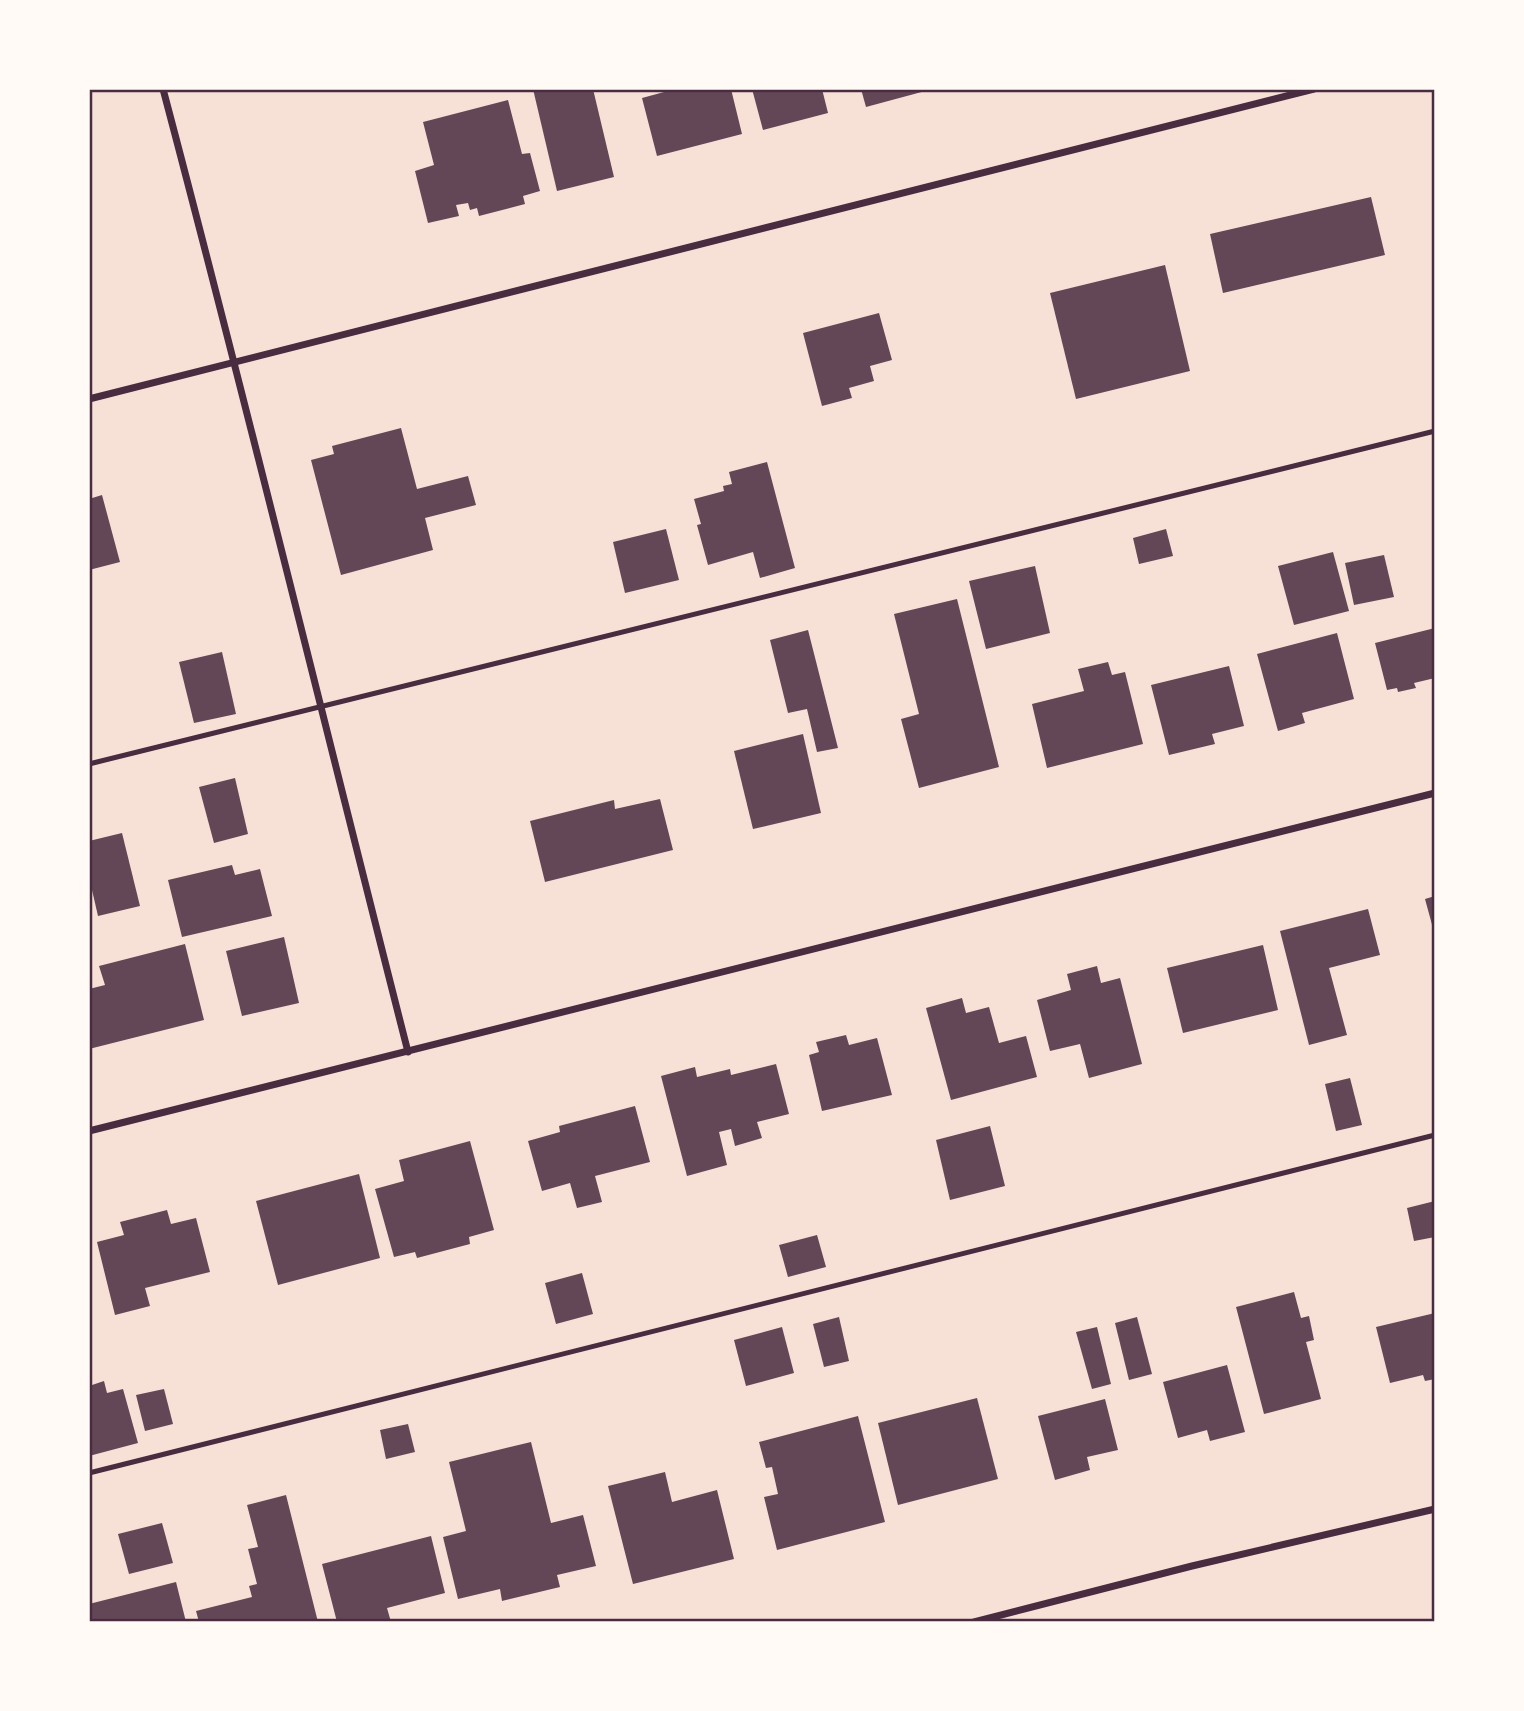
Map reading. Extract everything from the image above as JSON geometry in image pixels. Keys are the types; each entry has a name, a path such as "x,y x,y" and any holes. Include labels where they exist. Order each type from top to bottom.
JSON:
{"street":[{"path":"163,89 236,361 320,708 408,1052"},
{"path":"89,399 1314,89"},
{"path":"89,1131 1435,793"},
{"path":"974,1622 1192,1566 1435,1509"}],"lane":[{"path":"89,764 1435,431"},
{"path":"89,1473 1435,1135"}],"building":[{"path":"533,89 593,89 614,177 557,191"},
{"path":"663,89 731,89 742,134 657,156 642,98 664,92"},
{"path":"752,89 822,89 828,113 763,130"},
{"path":"861,89 929,89 929,90 866,107"},
{"path":"508,100 522,154 530,153 540,191 523,196 525,204 479,216 477,208 470,210 468,203 456,205 459,216 428,223 415,171 434,165 423,122"},
{"path":"1371,197 1385,255 1223,293 1210,234"},
{"path":"1165,265 1190,371 1076,399 1050,293"},
{"path":"879,313 892,360 870,366 874,381 849,388 852,398 822,406 803,333"},
{"path":"401,428 417,489 468,476 476,505 425,518 433,550 341,575 311,460 334,454 332,446"},
{"path":"767,462 795,568 760,578 753,552 708,565 697,525 701,524 694,499 724,491 723,486 732,484 729,472"},
{"path":"102,495 120,562 89,570 89,499"},
{"path":"666,529 679,580 625,593 613,542"},
{"path":"1166,529 1173,556 1139,564 1133,538"},
{"path":"1333,552 1349,611 1294,625 1278,566"},
{"path":"1384,555 1394,597 1354,605 1345,563"},
{"path":"1035,566 1050,633 986,649 969,581"},
{"path":"957,599 999,767 919,788 901,719 919,714 894,614"},
{"path":"1435,628 1435,678 1414,683 1416,688 1398,692 1397,688 1387,690 1375,643"},
{"path":"808,630 838,748 817,752 807,709 788,713 770,640"},
{"path":"1337,633 1354,699 1302,713 1305,723 1278,731 1257,654"},
{"path":"222,652 236,714 194,723 179,662"},
{"path":"1108,662 1112,675 1125,672 1143,744 1047,768 1032,704 1084,691 1078,669"},
{"path":"1229,666 1244,726 1212,734 1215,744 1169,755 1151,685"},
{"path":"803,734 821,813 753,829 734,751"},
{"path":"235,778 248,834 214,843 199,787"},
{"path":"660,799 673,850 545,882 530,821 614,800 615,809"},
{"path":"122,833 140,906 98,916 89,877 89,841"},
{"path":"232,865 235,875 260,869 272,916 182,937 168,880"},
{"path":"1435,896 1435,932 1434,932 1425,899"},
{"path":"1368,909 1380,955 1329,968 1347,1035 1309,1045 1280,931"},
{"path":"284,937 299,1003 242,1016 226,951"},
{"path":"185,944 204,1020 89,1049 89,989 105,985 99,966"},
{"path":"1263,945 1278,1010 1183,1033 1167,968"},
{"path":"1097,966 1101,983 1120,978 1142,1064 1089,1078 1080,1044 1050,1051 1037,1000 1071,990 1067,974"},
{"path":"962,998 966,1013 989,1007 999,1043 1026,1036 1037,1077 951,1100 926,1008"},
{"path":"846,1035 849,1045 877,1038 892,1095 822,1111 809,1055 819,1052 816,1042"},
{"path":"776,1064 789,1114 757,1122 762,1138 735,1146 731,1129 719,1132 727,1165 687,1176 661,1076 695,1067 697,1077 730,1069 731,1075"},
{"path":"1350,1078 1362,1125 1336,1131 1325,1084"},
{"path":"635,1106 650,1162 595,1176 602,1202 577,1208 570,1183 542,1191 528,1141 560,1132 559,1126"},
{"path":"990,1126 1005,1186 950,1200 936,1140"},
{"path":"470,1141 494,1230 469,1237 470,1244 417,1258 415,1252 394,1257 375,1189 404,1181 399,1160"},
{"path":"359,1174 380,1258 278,1285 256,1201"},
{"path":"1435,1201 1435,1237 1414,1241 1407,1208"},
{"path":"167,1210 171,1224 196,1218 210,1272 145,1288 150,1306 115,1315 97,1242 124,1235 120,1222"},
{"path":"817,1235 826,1267 788,1277 779,1245"},
{"path":"582,1273 593,1314 556,1324 545,1283"},
{"path":"1294,1292 1301,1318 1309,1316 1314,1340 1306,1342 1321,1399 1264,1414 1236,1307"},
{"path":"1435,1313 1435,1379 1425,1381 1423,1375 1390,1383 1376,1327"},
{"path":"839,1317 849,1361 824,1367 813,1324"},
{"path":"1137,1317 1152,1374 1129,1380 1115,1323"},
{"path":"782,1327 794,1373 746,1386 734,1340"},
{"path":"1097,1327 1111,1384 1092,1389 1076,1332"},
{"path":"1227,1365 1245,1432 1210,1441 1207,1430 1178,1438 1163,1382"},
{"path":"104,1381 107,1393 123,1389 138,1443 89,1456 89,1386"},
{"path":"164,1389 173,1424 145,1431 136,1395"},
{"path":"977,1398 998,1479 898,1505 878,1423"},
{"path":"1105,1399 1118,1450 1087,1457 1090,1470 1055,1480 1038,1416"},
{"path":"858,1416 885,1522 777,1550 764,1497 778,1494 772,1467 766,1468 759,1442"},
{"path":"408,1424 415,1452 386,1459 380,1430"},
{"path":"531,1442 551,1523 583,1515 596,1566 557,1575 560,1587 502,1601 500,1589 458,1599 443,1537 466,1531 449,1462"},
{"path":"665,1472 672,1502 717,1490 734,1559 633,1584 608,1486"},
{"path":"286,1495 318,1622 199,1622 196,1611 252,1597 249,1586 257,1584 248,1549 258,1547 247,1505"},
{"path":"162,1523 173,1563 129,1574 118,1534"},
{"path":"431,1536 445,1593 387,1608 391,1622 337,1622 322,1564"},
{"path":"176,1582 186,1622 89,1622 89,1604"}]}
